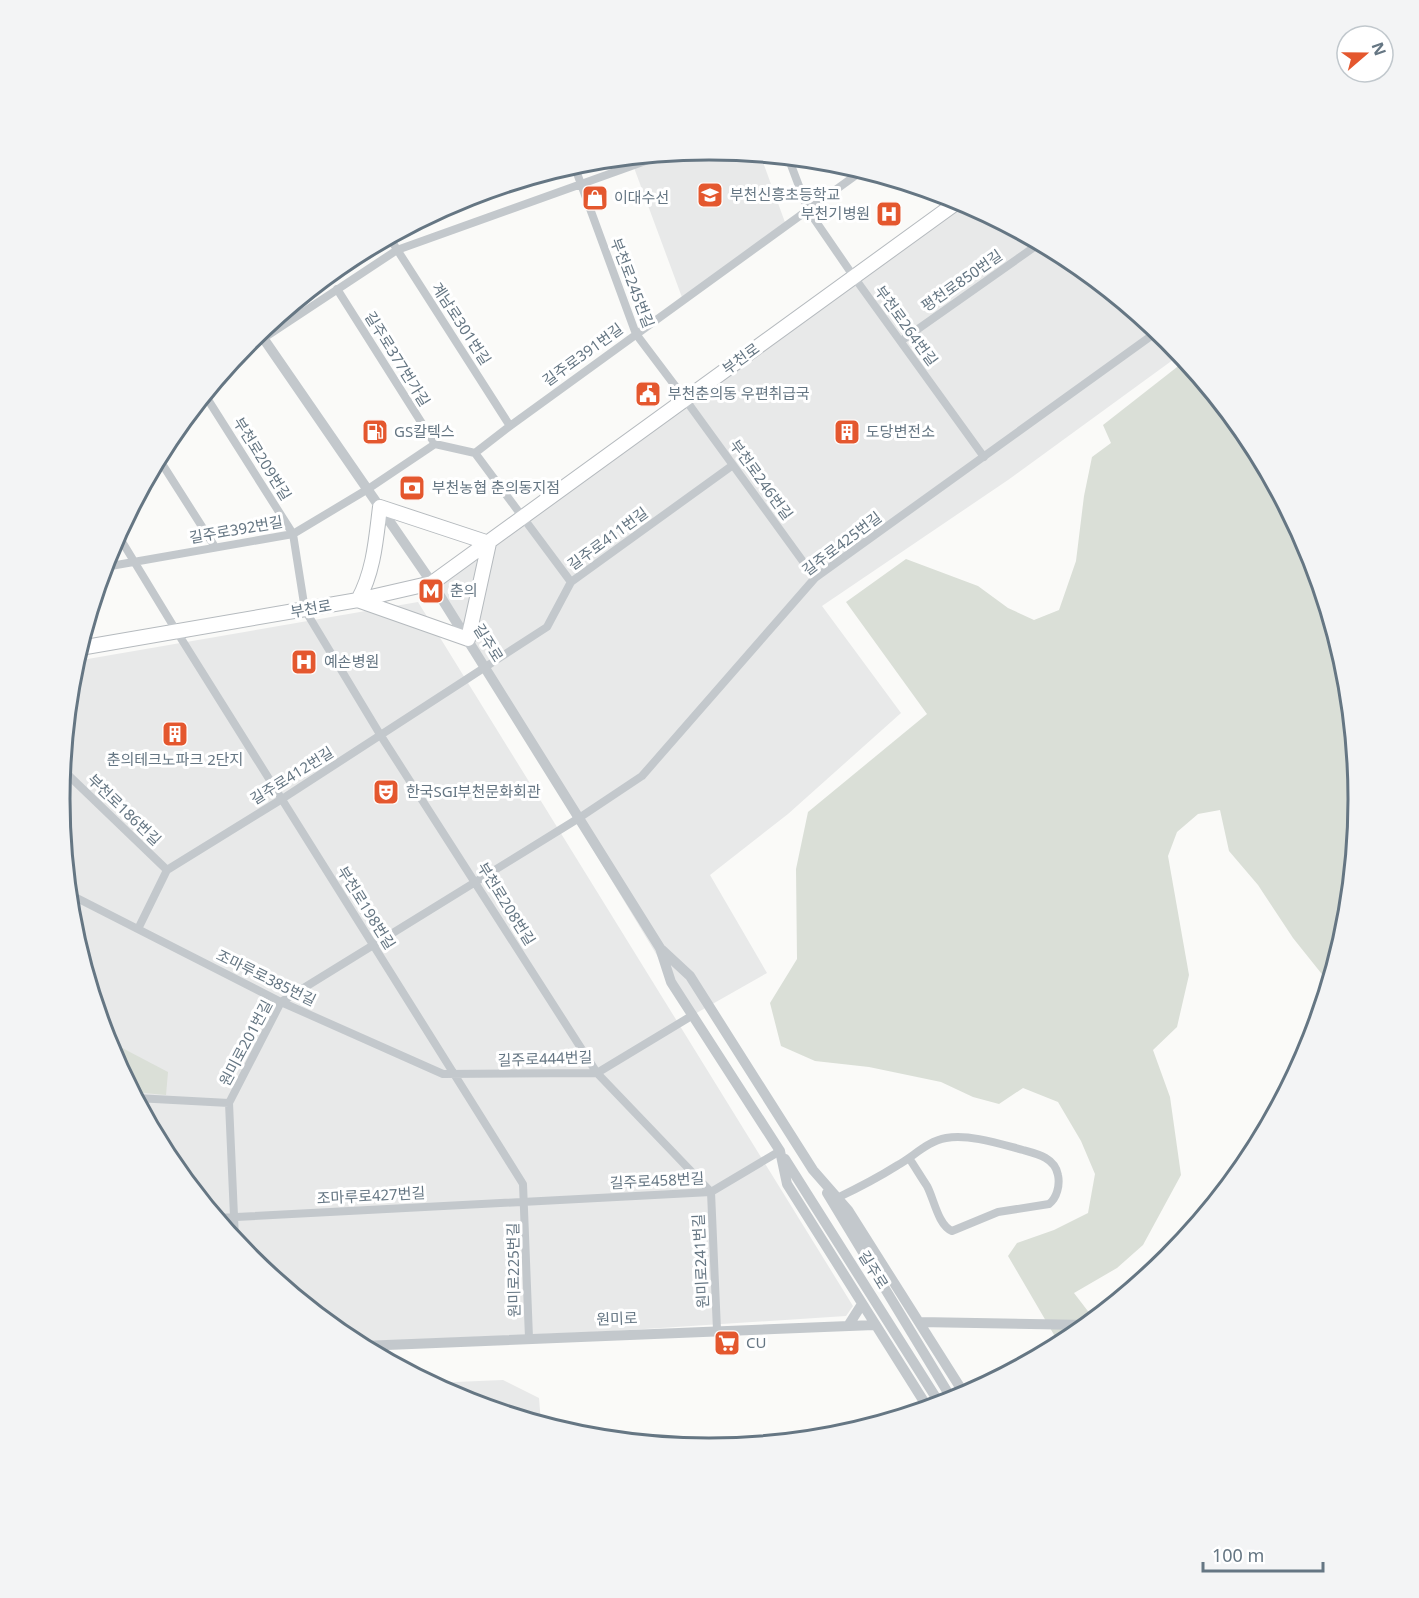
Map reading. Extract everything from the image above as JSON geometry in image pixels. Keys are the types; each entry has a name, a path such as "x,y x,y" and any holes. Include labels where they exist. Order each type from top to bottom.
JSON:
{"main road":[{"name":"부천로","path":"89,646 305,610 432,583 950,207"},
{"path":"380,507 489,543 468,639 358,600 365,588 374,557 380,507"}],"street":[{"path":"288,319 397,250 637,164"},
{"name":"부천로264번길","path":"791,165 808,210 854,278 984,457"},
{"name":"부천로245번길","path":"577,174 636,334 685,399"},
{"name":"길주로391번길","path":"475,453 854,177"},
{"name":"계남로301번길","path":"393,244 510,426"},
{"name":"평천로850번길","path":"901,341 1033,248"},
{"name":"길주로377번가길","path":"337,289 435,444"},
{"name":"길주로425번길","path":"475,882 642,776 815,578 1150,337"},
{"name":"길주로","path":"265,340 468,639 660,948 671,982 935,1396"},
{"name":"부천로246번길","path":"685,399 815,578"},
{"name":"부천로209번길","path":"209,402 293,534 305,610"},
{"path":"368,489 435,444 475,453 571,582"},
{"name":"길주로411번길","path":"485,667 547,627 571,582 733,465"},
{"path":"164,467 214,547"},
{"name":"길주로392번길","path":"115,565 293,534 368,489"},
{"name":"부천로198번길","path":"124,544 523,1184 526,1201"},
{"name":"부천로208번길","path":"305,610 381,735 597,1073 711,1192"},
{"name":"길주로412번길","path":"167,870 282,799 485,667"},
{"name":"부천로186번길","path":"71,778 167,870"},
{"path":"138,929 167,870"},
{"name":"원미로201번길","path":"234,1225 229,1103 281,1002 475,882"},
{"name":"조마루로385번길","path":"79,899 281,1002 443,1074 455,1075"},
{"name":"길주로","path":"660,948 690,976 813,1170 947,1392"},
{"name":"길주로444번길","path":"455,1075 597,1073 693,1015"},
{"path":"703,1032 702,1023 705,1017 711,1016 719,1023"},
{"path":"145,1098 229,1103"},
{"path":"837,1198 882,1175 929,1144 942,1138 955,1137 1023,1150 1047,1158 1056,1167 1059,1183 1055,1197 1049,1204 998,1212 952,1231 942,1221 928,1188 909,1158"},
{"name":"길주로","path":"780,1151 787,1184 923,1401"},
{"name":"길주로458번길","path":"526,1201 711,1192 780,1151"},
{"name":"길주로","path":"813,1170 848,1210 960,1386"},
{"name":"원미로241번길","path":"711,1192 717,1330"},
{"name":"조마루로427번길","path":"227,1217 526,1201"},
{"name":"원미로225번길","path":"526,1201 529,1338"},
{"path":"848,1326 862,1305"},
{"path":"919,1322 1072,1325"},
{"name":"원미로","path":"379,1345 874,1325"}],"shaded area":[{"name":"부천신흥초등학교","path":"710,160 763,162 786,225 683,300 633,165"},
{"path":"950,207 992,226 1065,268 1131,319 1173,360 1008,480 822,606 901,713 788,814 710,875 767,973 693,1015 432,583"},
{"path":"1179,366 1216,410 1263,479 1300,554 1327,634 1343,716 1347,757 1347,841 1336,924 1323,976 1293,938 1258,885 1229,851 1220,810 1198,814 1177,832 1168,856 1189,975 1177,1027 1153,1050 1170,1097 1181,1175 1143,1245 1117,1268 1074,1293 1089,1313 1055,1336 1008,1256 1017,1243 1054,1230 1088,1213 1095,1174 1081,1141 1058,1102 1023,1088 999,1104 973,1097 941,1082 869,1067 815,1061 781,1046 770,1003 797,959 796,869 808,812 927,714 846,602 906,559 978,586 1008,608 1034,620 1059,610 1076,561 1084,496 1092,457 1111,443 1103,425"},
{"path":"418,602 853,1306 846,1316 614,1331 372,1341 321,1306 288,1279 229,1220 178,1154 136,1082 104,1004 83,924 72,841 70,799 72,757 76,716 86,659"},
{"path":"120,1047 168,1072 166,1095 142,1093"},
{"path":"503,1380 539,1398 540,1415 504,1404 450,1382"}],"place":[{"name":"부천신흥초등학교","path":"710,195"},
{"name":"이대수선","path":"595,198"},
{"name":"부천기병원","path":"889,214"},
{"name":"부천춘의동 우편취급국","path":"648,394"},
{"name":"GS칼텍스","path":"375,432"},
{"name":"도당변전소","path":"847,432"},
{"name":"부천농협 춘의동지점","path":"412,488"},
{"name":"춘의","path":"431,591"},
{"name":"예손병원","path":"304,662"},
{"name":"춘의테크노파크 2단지","path":"175,734"},
{"name":"한국SGI부천문화회관","path":"386,792"},
{"name":"CU","path":"727,1343"}]}
